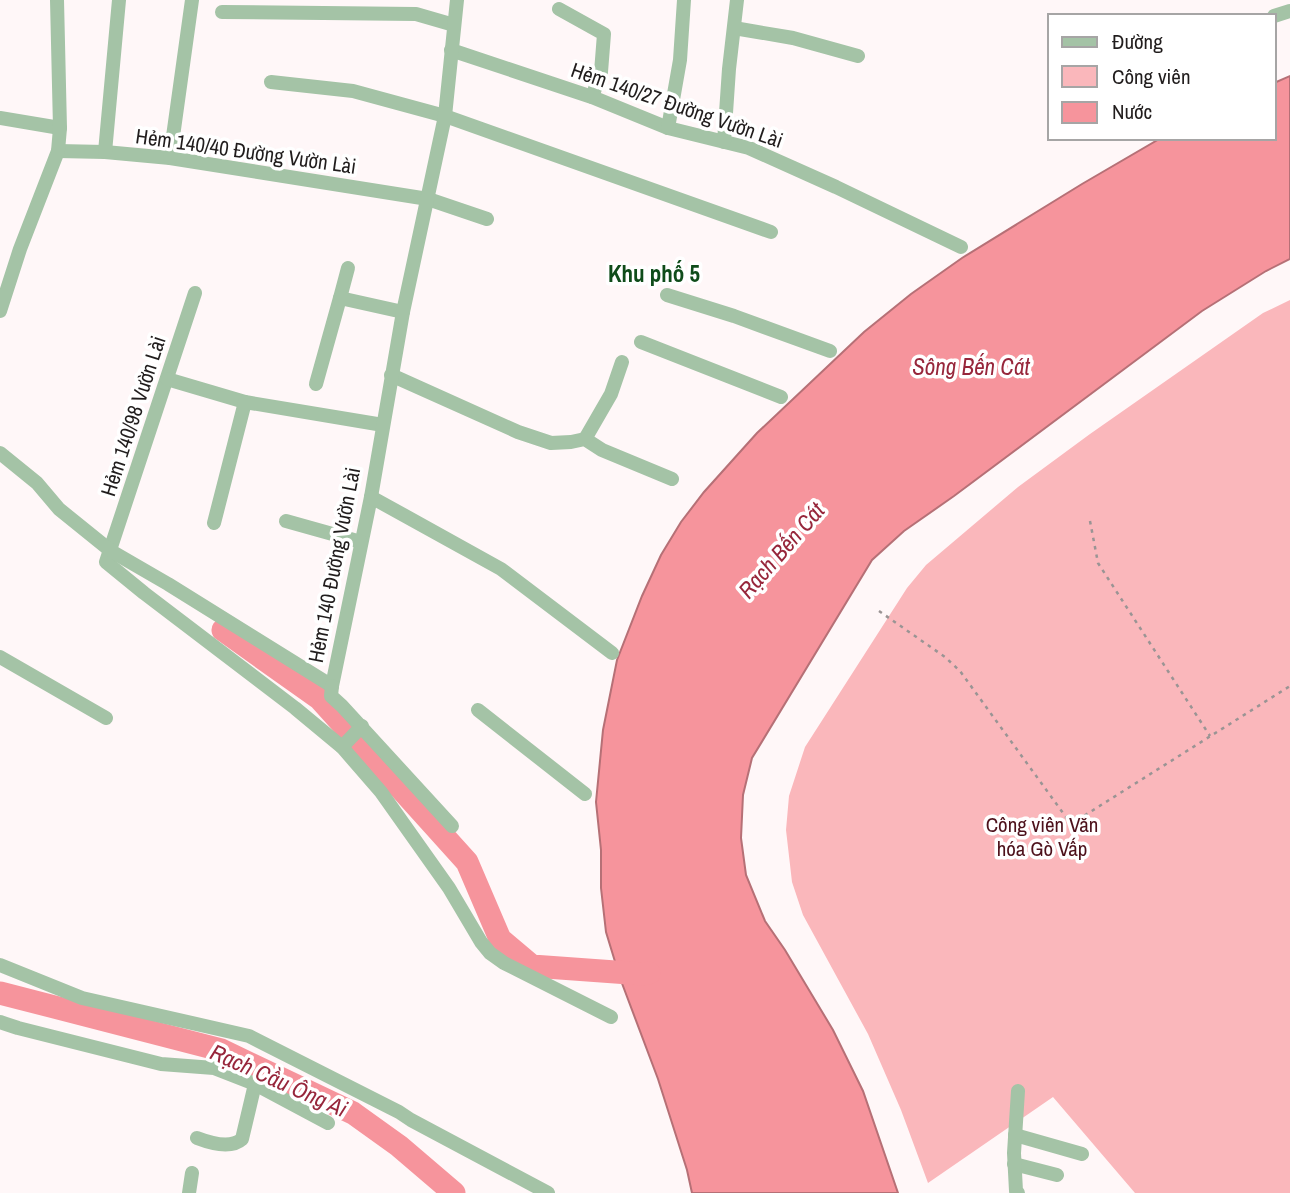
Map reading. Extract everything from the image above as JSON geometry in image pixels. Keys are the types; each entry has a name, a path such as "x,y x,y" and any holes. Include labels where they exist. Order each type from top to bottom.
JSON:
{"street":[{"path":"0,311 20,249 58,151 60,128 57,0"},
{"path":"104,152 119,0"},
{"path":"170,158 192,0"},
{"name":"Hẻm 140 Đường Vườn Lài","path":"0,453 37,483 59,509 111,551 332,686 371,497 403,312 445,116 457,0"},
{"path":"668,128 680,60 684,0"},
{"path":"724,142 737,0"},
{"path":"559,9 604,34 601,72 592,97"},
{"path":"222,12 416,14 454,25"},
{"path":"734,28 793,38 859,56"},
{"name":"Hẻm 140/27 Đường Vườn Lài","path":"451,50 592,97 668,128 762,154 961,247"},
{"path":"271,82 353,91 445,116 771,232"},
{"path":"0,118 60,128"},
{"name":"Hẻm 140/40 Đường Vườn Lài","path":"58,151 170,158 428,199 487,219"},
{"path":"316,384 348,268"},
{"name":"Hẻm 140/98 Vườn Lài","path":"111,551 195,293"},
{"path":"667,295 830,351"},
{"path":"340,298 403,312"},
{"path":"641,342 781,397"},
{"path":"585,439 611,394 622,362"},
{"path":"391,375 518,432 551,443 585,439 602,450 671,480"},
{"path":"167,379 245,402 383,425"},
{"path":"214,523 245,402"},
{"path":"371,497 501,569 612,653"},
{"path":"286,521 361,542"},
{"path":"111,551 106,562 344,746 449,888 481,942 491,953 504,963 611,1017"},
{"path":"0,657 106,718"},
{"path":"332,686 331,696 452,826"},
{"path":"478,710 585,794"},
{"path":"344,746 360,728"},
{"path":"0,965 82,998 249,1036 399,1112 548,1193"},
{"path":"0,1022 162,1064 214,1068 255,1084 328,1123"},
{"path":"197,1138 229,1144 239,1142 255,1084"},
{"path":"1018,1091 1014,1164 1018,1193"},
{"path":"1015,1135 1083,1154"},
{"path":"1014,1164 1057,1175"},
{"path":"189,1193 192,1173"}],"path":[{"path":"1090,521 1098,563 1210,736"},
{"path":"879,611 945,657 960,671 1071,824 1290,686"}],"green space":[{"name":"Công viên Văn hóa Gò Vấp","path":"1290,300 1290,1193 1135,1193 1053,1097 928,1183 901,1110 868,1034 803,915 792,882 786,830 789,796 805,747 907,588 926,565 1018,487 1090,434 1263,313"}],"water":[{"name":"Sông Bến Cát","path":"1290,76 1290,259 1202,311 904,531 872,560 752,758 743,795 741,838 746,875 765,921 833,1030 863,1091 898,1193 692,1193 658,1079 620,978 606,932 596,802 603,730 617,660 661,555 704,492 757,433 864,332 911,294 962,258 1158,140 1276,140 1276,82"}],"waterway":[{"path":"223,630 320,699 467,862 500,939 532,966 649,973"},
{"name":"Rạch Cầu Ông Ai","path":"0,993 221,1050 353,1113 399,1146 454,1193"}],"district":[{"name":"Khu phố 5","path":"654,273"}],"water label":[{"name":"Rạch Bến Cát","path":"781,550"}]}
